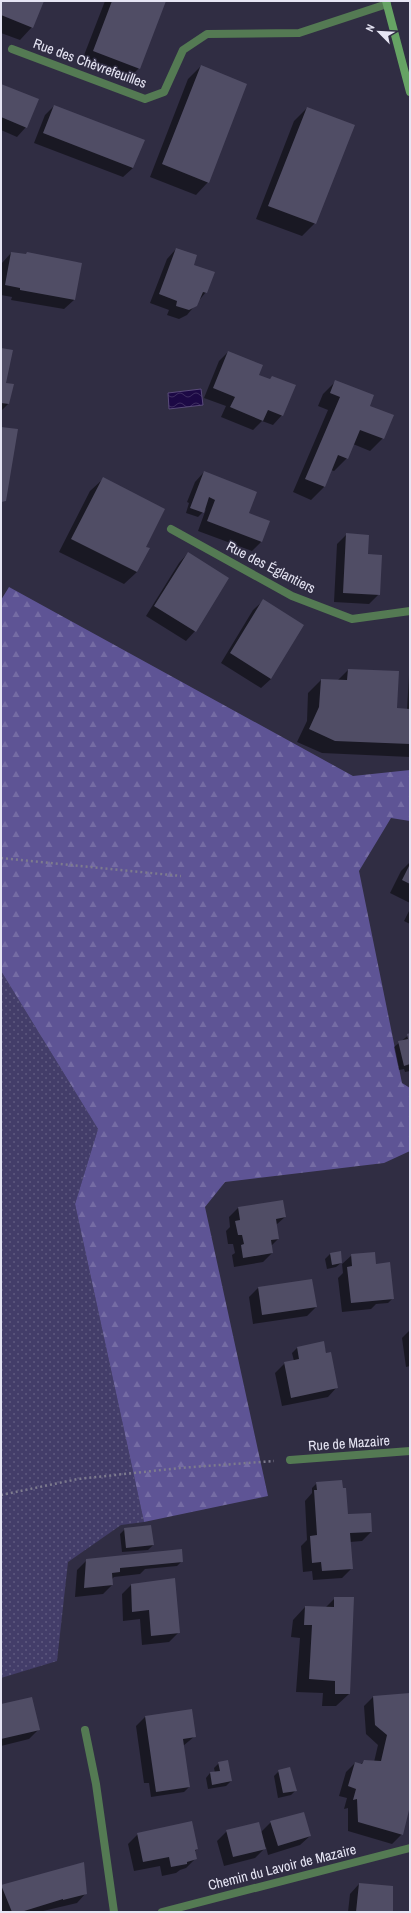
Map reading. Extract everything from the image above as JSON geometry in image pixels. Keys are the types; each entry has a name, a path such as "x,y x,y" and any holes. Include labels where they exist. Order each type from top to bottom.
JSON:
{"street":[{"name":"Rue des Chèvrefeuilles","path":"12,49 146,99 164,92 183,50 207,34 300,33 387,2"},
{"path":"387,2 410,92"},
{"name":"Rue des Églantiers","path":"171,529 292,596 352,619 410,611"},
{"name":"Rue de Mazaire","path":"290,1460 410,1451"},
{"path":"85,1730 96,1784 114,1912"},
{"name":"Chemin du Lavoir de Mazaire","path":"162,1912 410,1848"}],"path":[{"path":"1,858 181,876"},
{"path":"1,1495 78,1479 180,1468 290,1460"}],"shaded area":[{"path":"1,971 98,1129 75,1204 144,1522 121,1525 68,1562 57,1661 1,1678"}],"green space":[{"path":"9,587 353,776 410,770 410,821 391,818 359,871 402,1083 410,1088 410,1151 384,1163 225,1182 205,1207 268,1496 144,1522 75,1204 98,1129 1,971 1,600"}],"water":[{"path":"201,389 203,405 169,409 168,393"}],"building":[{"path":"1,1 44,1 33,28 1,15"},
{"path":"112,1 166,1 140,69 93,51"},
{"path":"201,65 247,84 209,183 162,164"},
{"path":"1,84 39,99 27,128 1,117"},
{"path":"54,105 145,140 133,168 43,133"},
{"path":"307,107 355,125 316,224 268,206"},
{"path":"176,248 197,255 194,265 215,272 207,293 203,292 197,306 189,310 176,306 177,301 159,294"},
{"path":"11,252 26,254 27,252 82,263 75,300 20,290 20,288 5,285"},
{"path":"1,348 13,350 6,383 14,384 9,404 1,403"},
{"path":"228,351 263,365 259,375 270,379 272,376 296,385 283,416 268,410 263,421 230,407 235,397 213,388"},
{"path":"335,380 374,395 370,406 394,415 384,439 360,430 348,459 338,455 325,487 305,479 340,397 330,393"},
{"path":"1,427 18,429 6,501 1,502"},
{"path":"204,471 257,492 249,513 270,521 262,542 207,521 215,500 209,497 204,513 190,508"},
{"path":"103,477 165,509 146,547 150,548 137,572 71,539"},
{"path":"346,533 369,535 368,554 382,555 380,595 343,593"},
{"path":"188,552 229,578 196,632 154,606"},
{"path":"263,599 304,625 271,679 230,653"},
{"path":"348,669 399,671 397,708 410,709 410,744 335,741 309,729 319,707 321,679 347,680"},
{"path":"410,864 410,884 402,880"},
{"path":"410,1033 410,1064 404,1066 398,1041 408,1039 407,1034"},
{"path":"283,1200 286,1217 276,1219 279,1239 271,1240 273,1253 243,1258 241,1245 244,1244 242,1235 238,1235 235,1221 240,1220 238,1207"},
{"path":"341,1251 342,1263 332,1265 330,1253"},
{"path":"375,1252 376,1264 390,1262 394,1299 351,1303 347,1267 352,1266 351,1254"},
{"path":"312,1279 317,1307 262,1315 258,1287"},
{"path":"324,1341 326,1353 331,1352 338,1388 291,1398 284,1362 299,1359 297,1347"},
{"path":"342,1480 343,1488 346,1488 348,1514 371,1513 372,1532 350,1533 353,1569 322,1571 321,1562 312,1563 310,1536 317,1535 314,1490 317,1490 316,1482"},
{"path":"151,1525 154,1545 126,1548 124,1528"},
{"path":"182,1549 183,1562 120,1568 120,1572 112,1573 113,1585 84,1588 86,1559"},
{"path":"175,1578 180,1633 151,1636 149,1610 132,1612 131,1584"},
{"path":"334,1597 354,1597 350,1694 335,1694 335,1681 309,1679 312,1625 304,1625 305,1606 334,1607"},
{"path":"410,1693 410,1806 403,1835 358,1822 357,1799 353,1800 356,1789 348,1786 355,1762 362,1764 364,1760 381,1761 387,1735 375,1725 373,1696"},
{"path":"32,1697 40,1730 1,1739 1,1704"},
{"path":"192,1709 196,1737 183,1739 190,1787 156,1792 145,1716"},
{"path":"228,1760 232,1781 212,1785 210,1772 220,1771 218,1762"},
{"path":"290,1767 297,1791 283,1793 278,1770"},
{"path":"304,1812 311,1836 278,1846 270,1821"},
{"path":"192,1821 198,1849 195,1850 197,1859 187,1862 187,1864 171,1867 169,1857 143,1862 137,1833"},
{"path":"259,1822 266,1849 233,1857 226,1830"},
{"path":"84,1862 87,1894 63,1899 21,1912 12,1912 1,1885"},
{"path":"359,1883 393,1886 393,1912 356,1912"}]}
